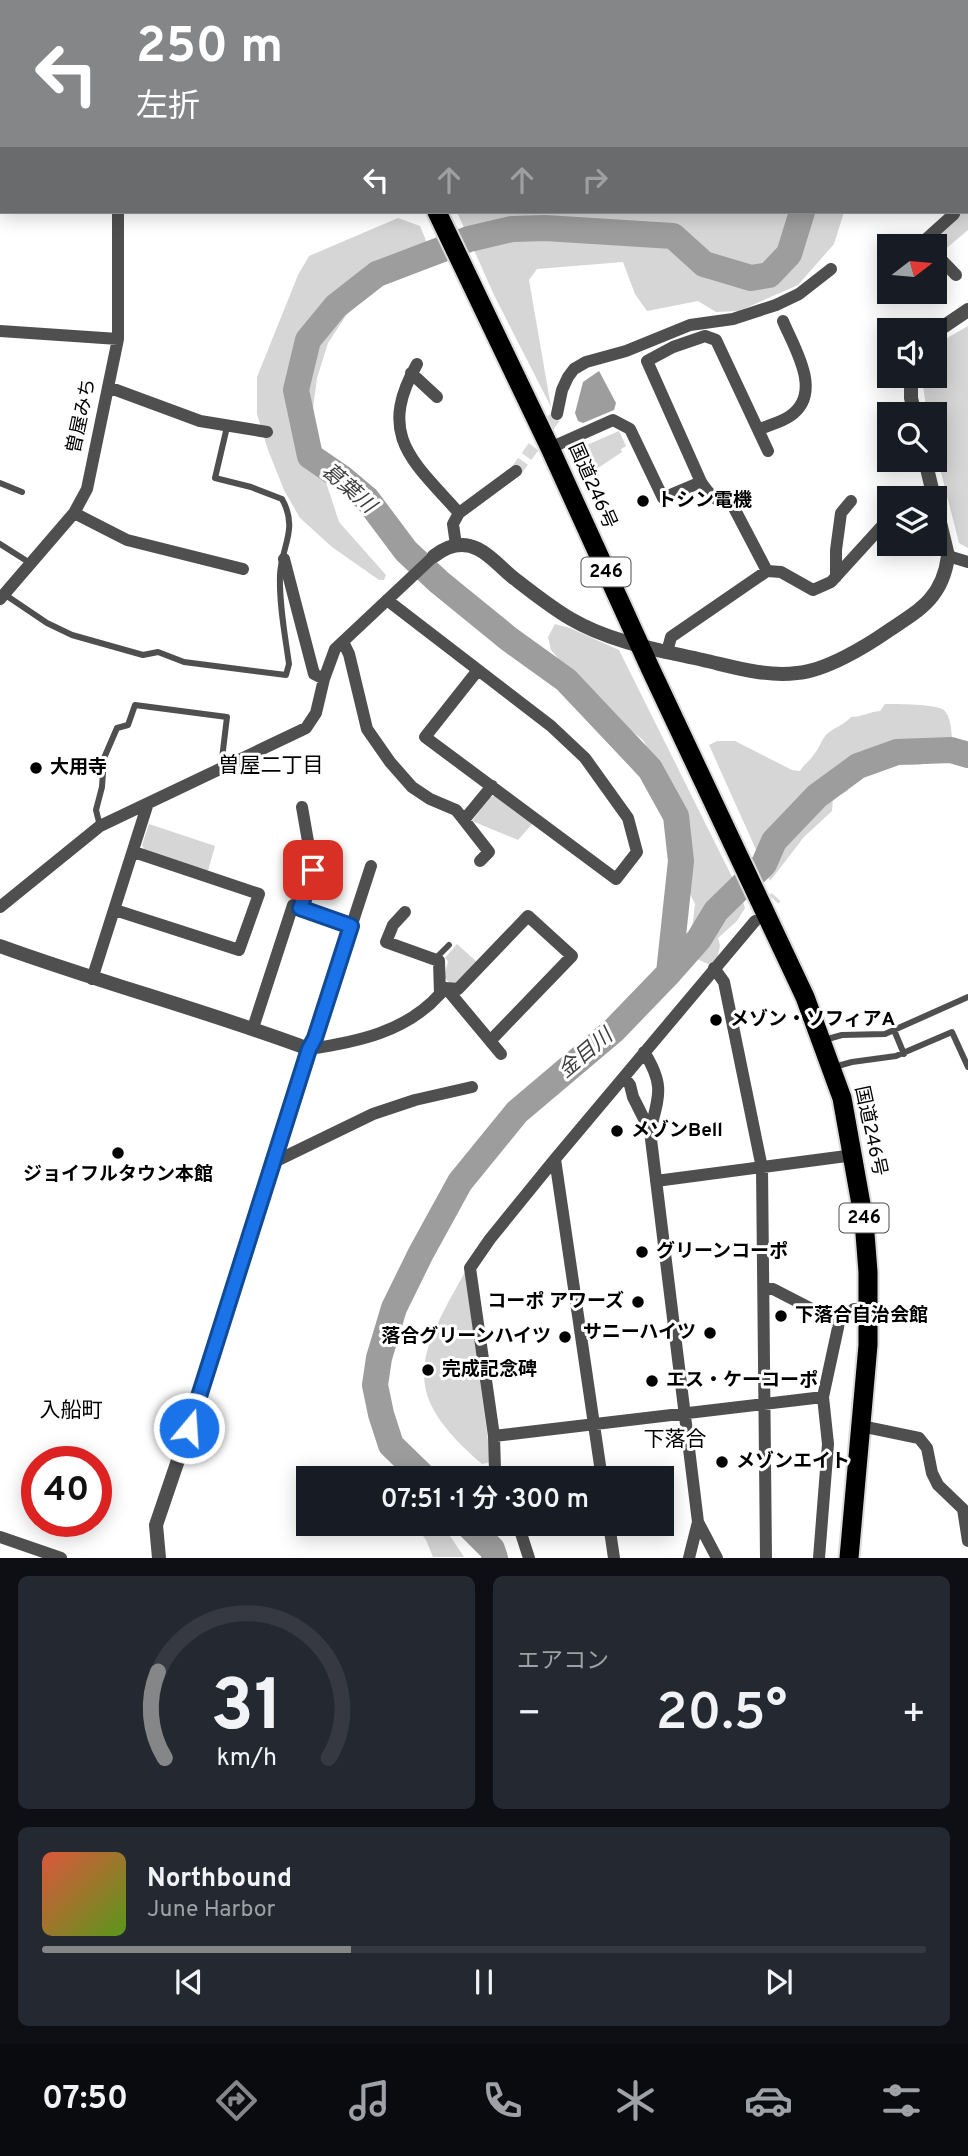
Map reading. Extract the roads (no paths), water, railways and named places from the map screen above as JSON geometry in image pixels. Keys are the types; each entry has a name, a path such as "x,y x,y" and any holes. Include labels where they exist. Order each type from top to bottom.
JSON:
{"highway":[{"name":"国道246号","path":"438,214 550,448 639,646 805,997 842,1098 864,1221 868,1272 868,1345 849,1558"}],"street":[{"name":"曽屋みち","path":"2,597 74,513 86,489 118,339 118,214"},
{"path":"932,234 954,214"},
{"path":"947,266 956,275"},
{"path":"767,571 733,506 719,503 710,496 701,482 647,361 690,325 733,319 776,305 799,294 831,269"},
{"path":"947,324 968,310"},
{"path":"760,429 791,416 803,402 806,391 806,376 783,321"},
{"path":"0,331 118,339"},
{"path":"557,414 562,390 574,369 599,357 705,336 716,340 768,451"},
{"path":"437,397 414,369 400,403 399,428 410,457 459,513"},
{"path":"108,387 200,421 267,432"},
{"path":"550,448 614,420 630,429 663,498 701,482"},
{"path":"456,545 453,524 459,513 516,471"},
{"path":"0,907 60,853 100,826 306,728 316,713 335,649 446,547 468,545 479,549 515,579 573,620 639,646 768,674 800,673 825,666 885,633 927,603 939,590 948,556 928,472"},
{"path":"836,577 836,550 841,513 851,501"},
{"path":"74,513 127,540 243,569"},
{"path":"667,652 671,636 767,571 780,572 813,590 836,577 877,532"},
{"path":"948,556 968,562"},
{"path":"284,559 314,674 324,679"},
{"path":"391,596 478,670 551,726 585,758 628,818 637,852 616,879 425,737 478,670"},
{"path":"343,642 349,654 367,729 412,787 430,799 456,810 489,852 480,862"},
{"path":"464,820 492,786"},
{"path":"92,979 148,803"},
{"path":"300,908 313,870 302,807"},
{"path":"305,826 319,822"},
{"path":"115,910 239,950 259,894 134,852"},
{"path":"159,1558 156,1525 309,1049 315,1038 371,866"},
{"path":"253,1028 293,905 351,926"},
{"path":"405,912 393,925 386,942 439,961 443,991 491,1040 501,1054"},
{"path":"0,946 92,979 253,1028 309,1049 366,1038 402,1025 420,1013 443,991 458,989 528,916 572,956 491,1040"},
{"path":"495,1466 494,1436 470,1268 555,1158 755,921"},
{"path":"714,968 724,982 762,1168 765,1558"},
{"path":"644,1052 655,1070 660,1093 650,1131"},
{"path":"624,1077 631,1085 633,1097 650,1131 698,1522 717,1558"},
{"path":"274,1162 373,1114 415,1100 472,1087"},
{"path":"656,1181 854,1155"},
{"path":"555,1158 600,1466"},
{"path":"765,1289 773,1289 839,1323"},
{"path":"819,1558 828,1444 823,1397 839,1323 854,1309"},
{"path":"494,1436 823,1397"},
{"path":"861,1426 919,1438 927,1448 932,1473 938,1485 965,1508 968,1541"},
{"path":"688,1558 698,1522"},
{"path":"522,1536 529,1558"},
{"path":"611,1536 614,1558"},
{"path":"0,1537 61,1558"}],"lane":[{"path":"2,597 47,623 83,638 143,655 158,652 184,662 286,675 289,664 280,572 289,536 289,518 282,499 251,487 215,478 226,427"},
{"path":"0,483 22,492"},
{"path":"0,544 30,563"},
{"path":"100,826 96,810 102,788 104,758 117,728 128,724 135,705 227,717 221,767"},
{"path":"435,960 449,945"},
{"path":"822,1040 842,1035 885,1034 968,996"},
{"path":"894,1030 904,1054"},
{"path":"831,1068 904,1054 952,1032 968,1067"}],"waterway":[{"name":"葛葉川","path":"669,973 681,861 676,816 650,769 566,680 509,639 439,582 406,551 367,499 310,456 296,390 308,340 336,306 377,274 469,239 512,229 545,228 673,236 704,264 751,278 769,275 789,254 801,214"},
{"name":"金目川","path":"413,1466 391,1445 381,1414 375,1385 379,1358 394,1308 460,1182 517,1112 614,1030 669,973 699,939 716,911 764,864 774,841 817,796 858,766 897,752 951,750 968,755"},
{"name":"金目川","path":"479,1536 492,1549 495,1558"}],"tunnel":[{"path":"516,471 557,414"},
{"path":"762,913 776,897"}],"place":[{"name":"トシン電機","path":"643,501"},
{"name":"大用寺","path":"36,768"},
{"name":"メゾン・ソフィアA","path":"716,1020"},
{"name":"メゾンBell","path":"617,1131"},
{"name":"ジョイフルタウン本館","path":"118,1153"},
{"name":"グリーンコーポ","path":"642,1252"},
{"name":"コーポ アワーズ","path":"638,1302"},
{"name":"下落合自治会館","path":"781,1316"},
{"name":"サニーハイツ","path":"710,1333"},
{"name":"落合グリーンハイツ","path":"565,1337"},
{"name":"完成記念碑","path":"428,1370"},
{"name":"エス・ケーコーポ","path":"652,1381"},
{"name":"メゾンエイト","path":"722,1462"}],"district":[{"name":"曽屋二丁目","path":"271,766"},
{"name":"入船町","path":"71,1411"},
{"name":"下落合","path":"675,1440"}]}
